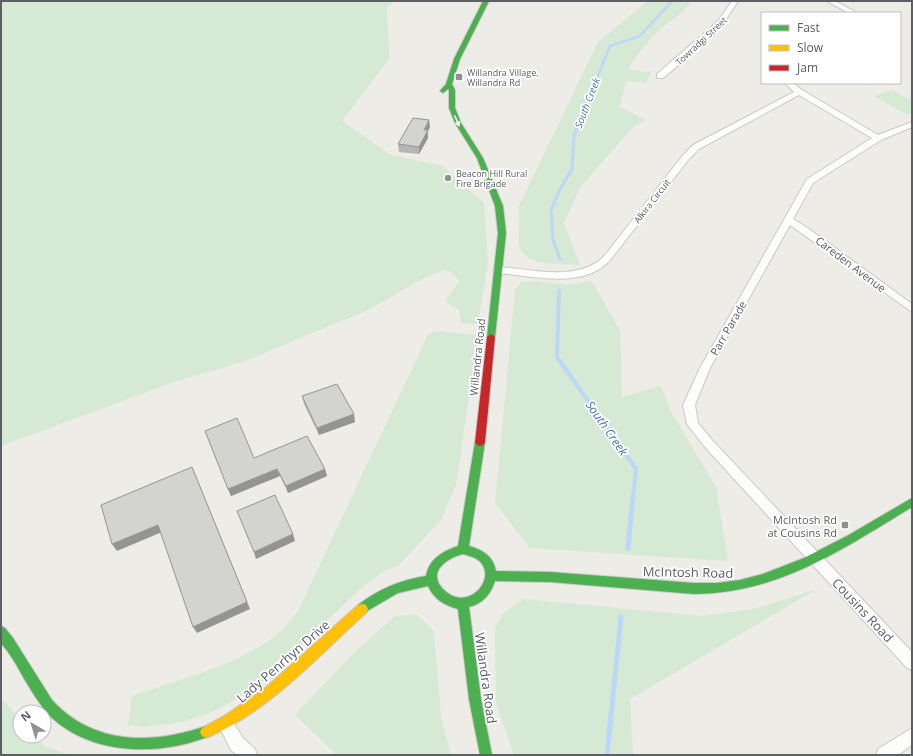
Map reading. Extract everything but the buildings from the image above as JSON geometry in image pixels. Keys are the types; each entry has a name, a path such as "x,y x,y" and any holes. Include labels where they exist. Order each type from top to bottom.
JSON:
{"main road":[{"name":"Willandra Road","path":"445,116 443,90 449,84 457,59 486,1"},
{"name":"Willandra Road","path":"449,84 452,90 452,108 458,123 480,158 496,200 501,218 502,233 477,467 463,549"},
{"name":"Willandra Road","path":"458,141 483,169"},
{"name":"McIntosh Road","path":"492,576 535,575 672,587 718,588 740,585 763,580 813,558 912,502"},
{"path":"463,549 479,554 486,560 492,576 488,590 484,595 471,603 463,604 449,601 442,597 437,592 432,580 435,564 440,558 454,550 463,549"},
{"name":"Lady Penrhyn Drive","path":"1,632 23,661 46,703 67,723 94,736 122,744 156,744 188,737 226,724 250,710 271,693 354,616 376,598 403,584 432,580"},
{"name":"Willandra Road","path":"463,604 473,696 486,755"}],"street":[{"name":"Towradgi Street","path":"660,76 674,66 702,37 723,22 735,1"},
{"path":"830,1 852,12"},
{"path":"790,84 799,92 878,138"},
{"name":"Alkira Circuit","path":"498,270 567,274 586,272 598,267 611,253 686,157 696,147 799,92"},
{"name":"Parr Parade","path":"813,558 693,424 689,404 705,368 789,221 810,181 878,138 912,124"},
{"name":"Careden Avenue","path":"789,221 806,231 912,309"},
{"name":"Cousins Road","path":"813,558 912,663"},
{"path":"226,724 237,744 249,755"},
{"path":"884,755 912,736"}],"green space":[{"path":"1,1 394,1 387,8 389,59 342,121 391,155 443,166 484,203 488,263 478,324 461,323 459,310 448,304 446,299 460,281 449,271 443,270 424,278 368,310 245,361 171,383 1,446"},
{"path":"648,1 691,1 682,12 664,26 649,41 628,69 643,72 652,71 646,83 626,81 620,107 646,120 634,126 581,186 564,223 580,265 554,264 536,261 522,252 519,245 520,217 518,208 598,42"},
{"path":"893,90 912,101 912,113 907,115 874,96"},
{"path":"537,281 567,285 592,281 620,331 622,397 661,386 670,410 716,487 728,561 530,548 495,503 515,291 521,282"},
{"path":"435,331 478,335 456,485 441,520 399,565 381,573 359,590 270,675 249,692 214,711 183,722 144,727 128,725 132,696 225,664 243,655 275,636 298,611 426,339 428,335"},
{"path":"817,589 630,699 633,755 514,755 496,703 495,629 503,613 524,599 701,616 754,609"},
{"path":"417,615 434,631 441,718 451,755 337,755 295,715 354,653 395,616"},
{"path":"1,698 12,710 12,744 42,744 69,755 1,755"}],"waterway":[{"name":"South Creek","path":"576,129 610,46 640,36 672,1"},
{"name":"South Creek","path":"560,259 553,240 551,210 560,189 572,169 574,135 577,128"},
{"name":"South Creek","path":"559,291 557,357 636,469 633,497"},
{"name":"South Creek","path":"628,548 633,496"},
{"name":"South Creek","path":"607,755 621,617"}],"traffic: fast":[{"path":"443,91 449,84 457,59 486,1"},
{"path":"449,84 452,90 452,108 458,123 480,158 499,206 502,233 491,337"},
{"path":"463,549 480,442"},
{"path":"492,576 550,577 670,587 729,587 763,579 808,561 829,551 912,502"},
{"path":"463,549 480,555 489,564 491,575 488,586 481,595 471,602 459,604 447,600 435,589 431,581 431,574 433,568 443,558 463,549"},
{"path":"362,609 395,588 412,583 432,580"},
{"path":"463,604 475,699 486,755"},
{"path":"1,632 48,704 56,713 71,725 88,734 127,744 148,744 168,743 206,732"}],"traffic: slow":[{"path":"206,732 228,721 269,693 362,609"}],"traffic: jam":[{"path":"480,442 491,337"}],"place":[{"name":"Willandra Village, Willandra Rd","path":"459,77"},
{"name":"Beacon Hill Rural Fire Brigade","path":"448,178"},
{"name":"McIntosh Rd at Cousins Rd","path":"845,525"}]}
